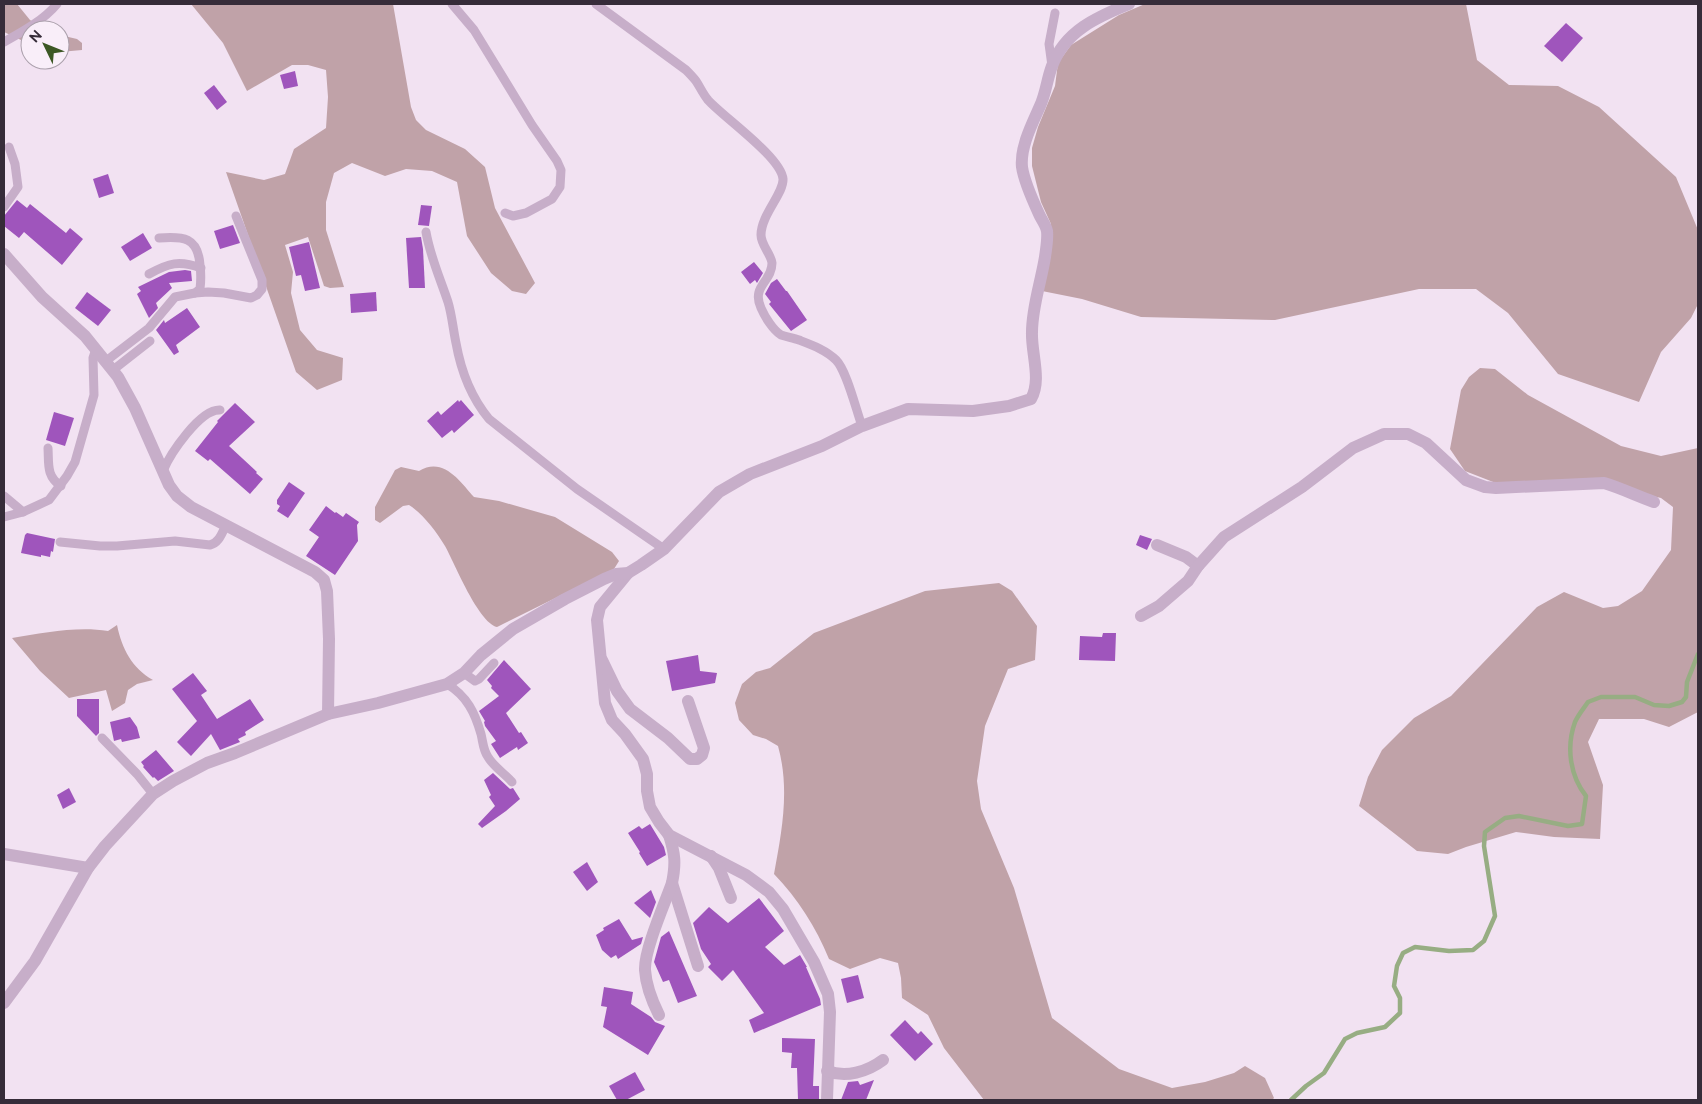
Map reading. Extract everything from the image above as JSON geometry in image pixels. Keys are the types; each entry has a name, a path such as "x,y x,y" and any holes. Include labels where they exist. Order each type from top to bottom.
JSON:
{"street":[{"path":"659,1014 650,992 645,968 648,950 672,883 675,855 669,835 650,806 647,791 647,774 643,759 612,720 605,703 597,620 600,607 628,572 664,549 699,511 727,487 750,474 822,446 862,426 908,409 974,411 1009,406 1031,399 1034,394 1036,376 1032,355 1032,321 1042,277 1047,230 1022,167 1024,147 1045,95 1052,66 1060,49 1078,29 1099,16 1129,4"},
{"path":"4,254 42,297 85,336 109,365 136,408 169,485 183,502 315,572 324,580 327,591 329,639 328,714"},
{"path":"1141,616 1159,606 1188,581 1198,566 1224,537 1302,487 1353,448 1384,434 1408,434 1426,444 1466,480 1485,487 1604,483 1619,487 1654,502"},
{"path":"1157,545 1186,557 1198,566"},
{"path":"4,1003 35,961 88,868 129,818 153,794 173,780 207,763 235,754 328,714 447,684 464,673 481,655 513,629 566,598 604,579 628,572"},
{"path":"601,658 617,691 630,709 668,738 690,759 696,760 702,755 704,748 688,701"},
{"path":"669,835 746,875 769,892 783,909 814,962 828,994 830,1012 827,1100"},
{"path":"4,854 88,868"},
{"path":"712,856 731,898"},
{"path":"672,883 698,966"},
{"path":"827,1071 835,1074 856,1073 883,1060"}],"lane":[{"path":"4,42 39,20 57,4"},
{"path":"452,4 474,30 528,118 557,160 561,170 560,187 552,199 526,213 513,216 505,213"},
{"path":"596,4 686,70 696,81 708,100 742,129 780,172 783,180 764,219 761,236 772,262 768,277 761,286 757,296 769,322 781,334 820,348 837,361 845,375 862,426"},
{"path":"1052,66 1049,44 1055,13"},
{"path":"4,207 18,187 15,164 9,147"},
{"path":"109,365 149,328 174,297 195,293 224,293 251,298 257,294 262,288 262,280 236,216"},
{"path":"426,232 429,248 448,302 459,361 469,391 478,406 489,419 576,489 664,549"},
{"path":"159,238 175,236 195,244 199,253 201,268 200,289 195,293"},
{"path":"149,274 175,263 187,263 201,268"},
{"path":"109,365 150,341"},
{"path":"4,517 23,512 48,500 62,486 75,462 94,395 93,358 96,349"},
{"path":"162,471 168,459 204,415 214,410 220,410"},
{"path":"48,448 50,474 54,482 62,486"},
{"path":"4,496 23,512"},
{"path":"60,542 117,546 174,541 210,545 215,544 226,525"},
{"path":"464,673 476,681 494,663"},
{"path":"447,684 457,690 467,700 476,718 487,756 496,768 512,782"},
{"path":"102,738 137,774 153,794"}],"shaded area":[{"path":"4,4 17,4 30,20 20,20 20,40 4,32"},
{"path":"191,4 393,4 411,107 416,120 426,130 465,149 485,167 495,208 535,283 526,294 512,291 491,273 467,236 457,182 432,171 406,169 385,176 352,163 334,173 326,202 326,230 344,287 330,288 324,286 308,237 285,245 293,272 291,293 300,330 317,350 343,358 342,380 317,390 296,372 226,172 264,180 285,174 294,149 326,128 328,97 326,70 308,65 292,65 247,91 223,43"},
{"path":"1145,4 1466,4 1477,60 1509,85 1558,86 1599,107 1676,177 1698,230 1698,304 1691,318 1661,352 1639,402 1558,374 1508,313 1476,289 1419,289 1275,320 1141,317 1082,299 1042,291 1051,224 1041,202 1032,166 1032,148 1038,127 1055,86 1058,63 1071,45 1119,15"},
{"path":"70,37 82,43 82,50 70,51"},
{"path":"1480,368 1495,369 1528,395 1621,446 1661,456 1698,448 1698,712 1669,727 1644,719 1599,719 1588,742 1603,785 1600,839 1554,837 1516,832 1448,854 1417,851 1359,806 1368,777 1382,750 1414,718 1451,696 1537,607 1564,592 1603,608 1618,606 1642,591 1671,550 1673,507 1661,498 1607,485 1506,487 1465,471 1450,449 1461,390 1469,377"},
{"path":"436,466 443,468 457,478 474,497 499,501 555,517 612,552 619,561 614,569 497,627 482,615 445,546 419,513 409,505 403,506 380,523 375,520 375,507 395,470 401,467 419,471"},
{"path":"999,583 1012,591 1037,626 1035,660 1008,669 985,726 977,781 981,809 1014,888 1052,1018 1119,1069 1172,1088 1205,1082 1234,1073 1245,1066 1265,1078 1274,1098 1272,1100 984,1100 944,1048 928,1015 902,998 898,963 880,958 850,969 829,959 806,914 774,874 784,810 782,762 778,746 766,739 753,735 739,720 735,703 742,684 756,672 770,668 814,633 925,591"},
{"path":"117,625 129,657 139,670 153,680 137,684 128,690 125,703 112,711 106,690 69,698 40,671 12,638 84,629 108,631"}],"building":[{"path":"1566,23 1583,38 1562,62 1544,46"},
{"path":"295,71 298,86 284,89 280,75"},
{"path":"214,85 227,102 217,110 204,93"},
{"path":"108,174 114,193 99,198 93,179"},
{"path":"17,200 27,208 30,204 66,233 70,228 83,239 62,265 24,232 19,238 4,226 4,216"},
{"path":"421,205 432,206 429,226 418,225"},
{"path":"233,225 240,243 220,249 214,231"},
{"path":"143,233 152,248 130,261 121,247"},
{"path":"421,237 425,288 409,288 406,238"},
{"path":"309,242 320,288 305,291 301,275 296,276 289,247"},
{"path":"754,262 763,273 757,283 755,280 750,284 741,272"},
{"path":"191,271 192,281 169,283 172,288 156,303 158,308 149,318 137,294 141,291 138,287 169,272"},
{"path":"777,279 807,320 791,331 769,304 771,302 765,294 771,283"},
{"path":"87,292 111,310 98,326 75,308"},
{"path":"376,292 377,311 351,313 350,294"},
{"path":"187,308 200,327 176,345 179,352 174,355 156,330 164,320 165,323"},
{"path":"458,400 459,402 461,400 474,415 454,433 452,430 442,438 427,421 438,411 441,415"},
{"path":"235,403 255,422 229,446 263,479 250,494 210,459 208,461 195,451 217,421"},
{"path":"54,412 74,418 65,446 46,440"},
{"path":"289,482 305,493 288,518 277,511 280,506 277,504 277,500"},
{"path":"326,506 343,517 346,513 359,522 357,525 358,541 335,575 306,556 319,537 309,530"},
{"path":"27,533 55,539 53,552 51,551 50,557 21,553"},
{"path":"1140,535 1152,539 1147,550 1136,545"},
{"path":"1103,633 1116,633 1115,661 1079,660 1080,636 1102,637"},
{"path":"698,655 700,671 717,673 715,683 672,691 666,661"},
{"path":"504,660 531,689 506,713 528,743 518,750 517,747 500,758 491,744 496,741 485,726 485,721 479,711 499,696 491,688 492,686 487,680"},
{"path":"193,673 207,691 201,695 217,719 250,699 264,720 245,732 246,735 238,739 240,742 220,750 211,734 191,756 177,742 197,721 172,689"},
{"path":"77,699 99,699 99,733 96,736 77,716"},
{"path":"130,717 137,727 140,738 122,742 121,739 114,741 110,722"},
{"path":"156,750 174,771 158,781 143,767 141,762"},
{"path":"493,773 510,789 513,788 520,799 482,828 478,824 495,806 489,797 491,795 484,780"},
{"path":"69,788 76,802 63,809 57,795"},
{"path":"650,824 664,847 666,855 647,866 628,833 639,826 642,829"},
{"path":"587,862 598,882 587,891 573,872"},
{"path":"651,890 656,902 650,918 634,903"},
{"path":"759,898 784,931 765,947 784,965 800,955 807,967 821,1005 754,1033 749,1020 764,1013 733,970 722,981 708,967 711,964 701,949 693,923 709,907 728,923"},
{"path":"619,919 632,940 643,937 641,944 618,959 616,955 611,958 602,950 596,935 604,930 603,928"},
{"path":"669,931 697,996 678,1003 669,980 663,982 654,962 661,937"},
{"path":"858,975 864,998 847,1003 841,979"},
{"path":"604,987 633,992 631,1004 651,1017 655,1022 665,1026 648,1055 603,1027 607,1007 601,1006"},
{"path":"905,1020 918,1034 921,1031 933,1044 915,1061 890,1035"},
{"path":"782,1038 815,1039 813,1086 819,1086 819,1100 798,1100 797,1068 791,1068 792,1053 782,1052"},
{"path":"635,1072 645,1090 626,1100 617,1100 609,1086"},
{"path":"874,1080 866,1100 841,1100 848,1082 858,1081 860,1085"}],"waterway":[{"path":"1291,1100 1324,1073 1345,1039 1357,1033 1385,1027 1400,1013 1400,998 1394,986 1397,966 1403,953 1415,947 1449,951 1473,950 1484,941 1495,916 1484,846 1485,832 1505,818 1519,816 1568,826 1582,824 1586,796 1576,780 1570,751 1575,722 1588,702 1601,697 1635,697 1654,705 1669,706 1682,702 1686,697 1687,682 1698,654"}]}
